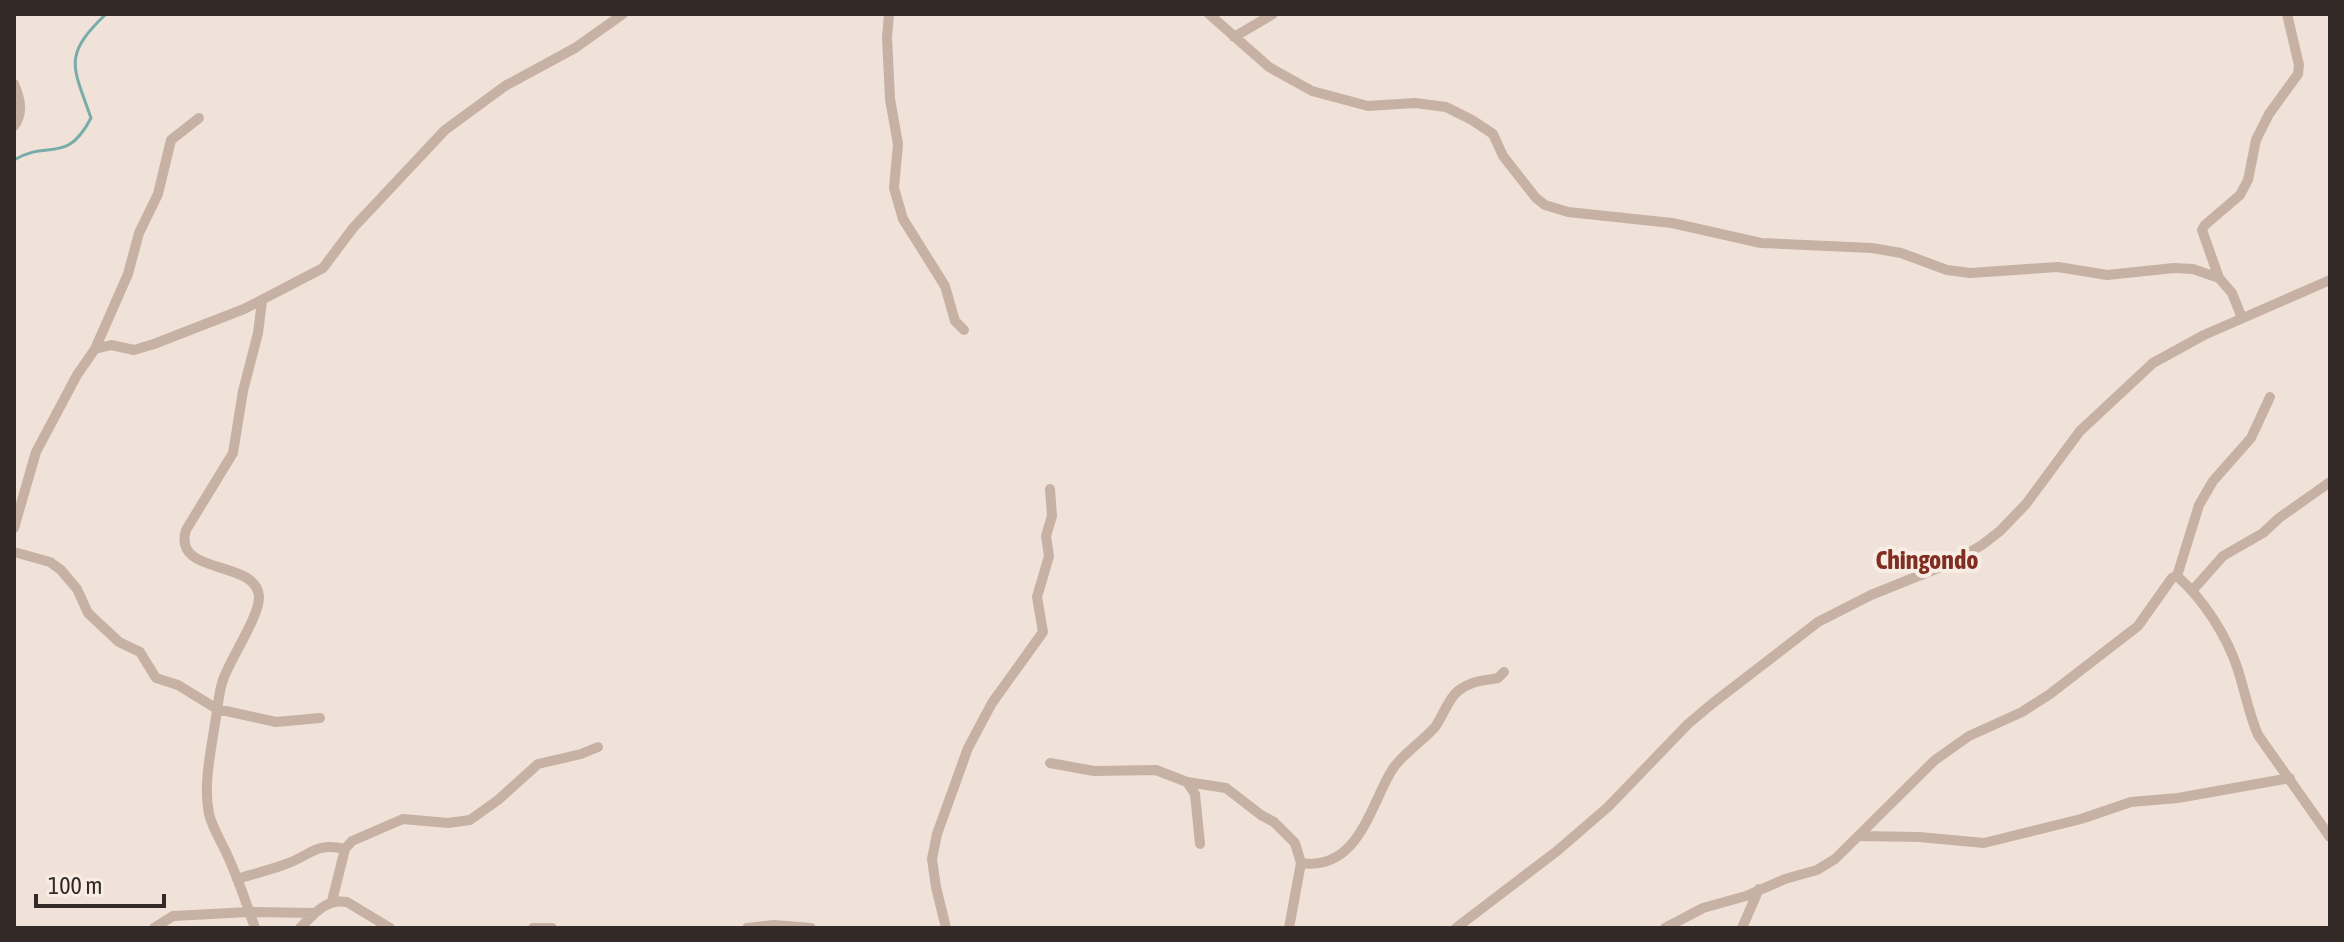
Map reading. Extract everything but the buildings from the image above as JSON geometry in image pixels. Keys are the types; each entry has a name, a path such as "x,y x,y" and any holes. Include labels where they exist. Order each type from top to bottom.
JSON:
{"street":[{"path":"95,349 111,345 134,350 143,348 262,301 323,268 353,228 445,130 505,86 575,48 623,14"},
{"path":"889,14 890,99 898,144 894,188 903,219 945,286 955,321 964,330"},
{"path":"1209,14 1269,67 1331,98 1368,106 1415,103 1446,107 1458,112 1493,134 1503,156 1536,198 1545,205 1568,212 1672,223 1761,243 1872,248 1901,253 1947,270 1970,273 2058,267 2107,275 2174,268 2193,269 2219,278"},
{"path":"1234,37 1273,14"},
{"path":"2242,318 2232,293 2219,278 2202,230 2240,195 2248,180 2256,140 2269,114 2298,74 2299,65 2287,14"},
{"path":"14,84 20,107 19,119 14,126"},
{"path":"14,528 36,452 77,375 95,349 128,274 144,221 158,194 171,140 199,118"},
{"path":"1456,928 1557,851 1608,807 1688,724 1741,679 1818,622 1838,610 1929,573 1982,545 2026,504 2080,431 2153,363 2204,335 2330,280"},
{"path":"255,928 212,824 208,803 208,763 225,673 251,622 259,596 257,588 243,576 192,555 185,547 184,538 233,453 262,301"},
{"path":"1665,928 1703,908 1817,870 1835,859 1935,760 1969,736 2022,712 2050,694 2138,626 2172,578 2177,576 2199,505 2213,481 2251,438 2270,397"},
{"path":"2192,591 2223,556 2263,533 2330,482"},
{"path":"946,928 932,859 937,834 968,748 992,703 1043,632 1037,597 1049,556 1046,536 1052,516 1050,489"},
{"path":"14,552 50,562 61,570 77,589 88,613 119,642 140,652 153,676 178,685 217,709 276,722 320,718"},
{"path":"2177,576 2208,611 2237,665 2250,718 2258,735 2330,837"},
{"path":"1301,863 1321,862 1348,850 1366,823 1393,769 1434,728 1455,694 1481,678 1498,678 1504,672"},
{"path":"332,901 345,849 352,841 403,819 459,823 470,820 538,764 598,747"},
{"path":"1050,763 1094,771 1156,770 1187,782 1226,788 1274,822 1295,843 1301,863 1289,928"},
{"path":"1859,836 1984,843 2081,819 2131,802 2178,798 2290,778"},
{"path":"1187,782 1195,794 1200,844"},
{"path":"237,879 295,861 317,847 345,849"},
{"path":"1742,928 1759,889"},
{"path":"300,928 332,901 347,902 390,928"},
{"path":"360,910 365,928"},
{"path":"154,928 173,916 315,913"},
{"path":"747,928 774,925 811,928"},
{"path":"533,928 552,928"}],"waterway":[{"path":"14,160 37,151 65,147 82,133 91,118 76,73 77,52 92,28 106,14"}],"district":[{"name":"Chingondo","path":"1927,560"}]}
